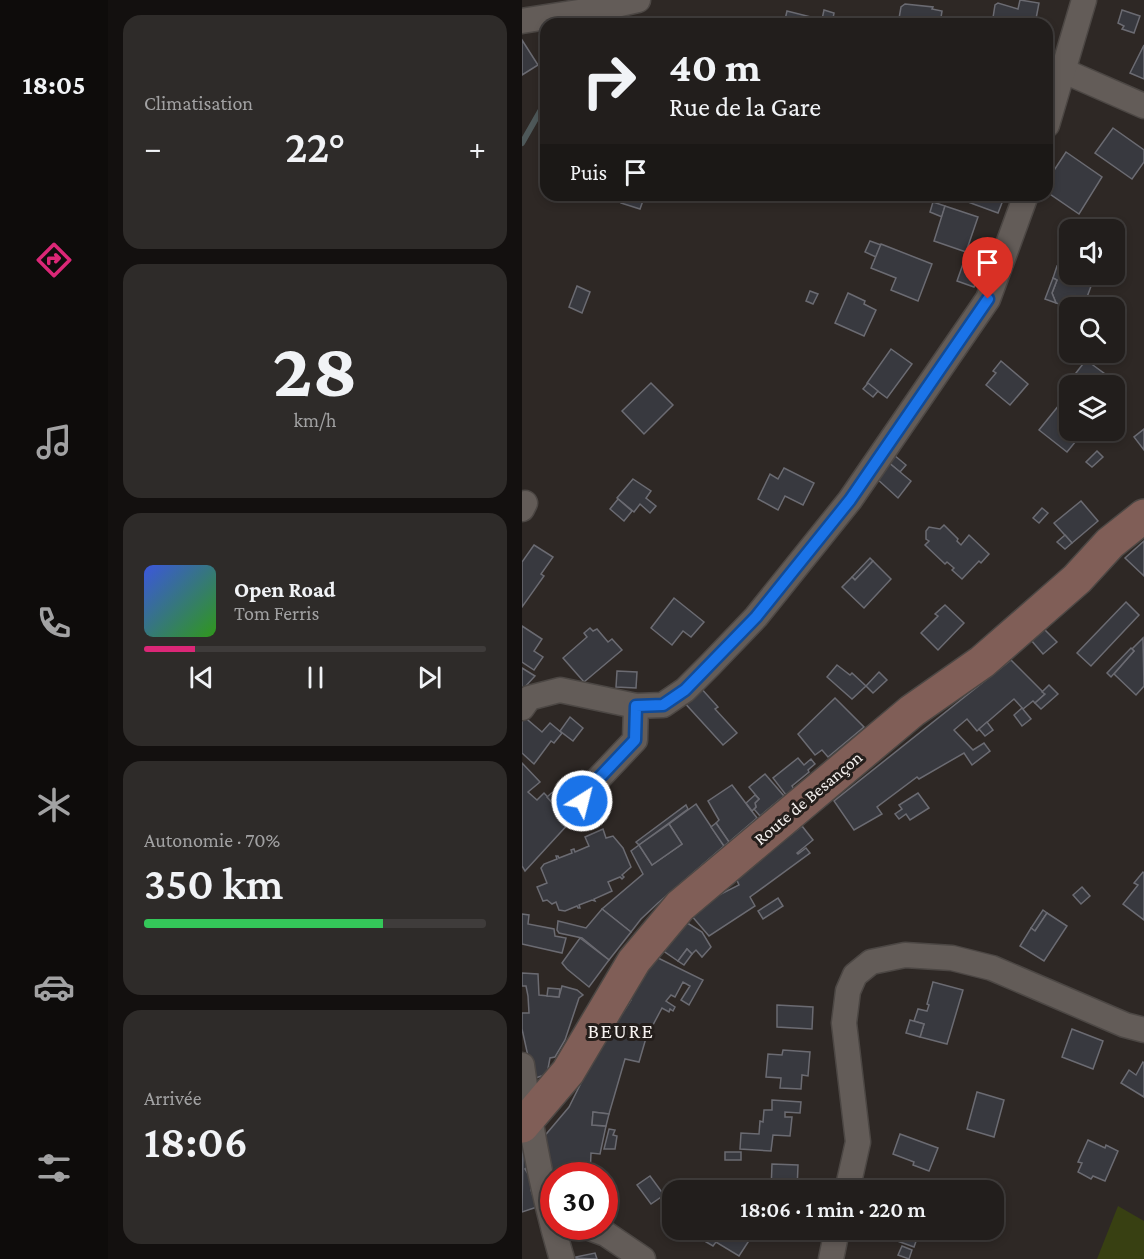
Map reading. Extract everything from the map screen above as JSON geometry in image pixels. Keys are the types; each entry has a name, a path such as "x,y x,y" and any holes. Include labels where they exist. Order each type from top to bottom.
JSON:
{"street":[{"path":"543,18 638,0"},
{"path":"1053,106 1083,0"},
{"path":"522,21 540,18"},
{"path":"1064,71 1144,106"},
{"path":"522,708 529,698 560,690 636,706 663,705 685,690 756,617 850,500 988,299 1024,201"},
{"name":"Route de Besançon","path":"526,1123 568,1072 634,961 680,906 912,711 982,662 1077,579 1110,543 1144,516"},
{"path":"581,818 582,796 635,740 636,706"},
{"path":"849,1180 858,1142 844,1023 848,991 855,975 871,962 905,955 952,958 992,968 1125,1025 1144,1030"},
{"path":"522,1065 526,1123 540,1177"},
{"path":"557,1240 562,1259"},
{"path":"615,1240 643,1259"},
{"path":"831,1259 835,1240"}],"green space":[{"path":"1118,1206 1144,1221 1144,1259 1097,1259"}],"building":[{"path":"1020,0 1039,3 1036,18 993,18 995,5 998,3 1018,9"},
{"path":"905,4 933,7 932,9 942,11 941,18 899,18 901,7"},
{"path":"824,10 834,13 833,18 822,18"},
{"path":"1122,10 1140,16 1134,33 1122,29 1124,26 1118,23"},
{"path":"787,11 815,18 785,18"},
{"path":"522,40 538,65 522,75"},
{"path":"1144,45 1144,79 1130,73"},
{"path":"1113,128 1144,150 1144,162 1132,179 1095,153"},
{"path":"1066,152 1102,177 1079,214 1053,196 1053,172"},
{"path":"622,201 643,201 640,209 621,203"},
{"path":"968,201 1003,201 998,213"},
{"path":"933,202 945,206 942,217 930,212"},
{"path":"945,206 978,217 966,252 934,241"},
{"path":"870,241 881,245 876,257 865,252"},
{"path":"881,244 932,264 918,301 891,290 896,278 871,268"},
{"path":"963,264 980,271 974,287 957,281"},
{"path":"1057,266 1059,267 1059,285 1091,285 1087,297 1059,297 1059,304 1056,303 1052,293 1057,280 1053,278"},
{"path":"1053,278 1057,280 1052,293 1056,303 1045,299"},
{"path":"577,286 590,292 582,313 569,307"},
{"path":"810,291 818,294 813,304 806,301"},
{"path":"848,293 865,301 864,304 876,310 864,336 835,323"},
{"path":"891,349 912,364 887,398 867,383"},
{"path":"1001,361 1028,384 1010,405 986,385 996,373 993,371"},
{"path":"1084,363 1090,363 1106,375 1074,375"},
{"path":"651,383 673,405 644,434 622,411"},
{"path":"868,383 878,391 873,397 863,389"},
{"path":"1059,405 1059,441 1076,441 1067,452 1039,430"},
{"path":"1144,429 1144,450 1134,437"},
{"path":"1097,451 1103,457 1092,467 1086,462"},
{"path":"894,455 906,465 900,472 888,462"},
{"path":"888,462 911,481 898,498 876,478"},
{"path":"784,468 814,483 803,505 785,496 778,510 758,499 770,474 778,479"},
{"path":"633,479 651,491 646,498 656,506 650,513 640,504 634,512 617,498"},
{"path":"618,499 632,511 624,521 610,509"},
{"path":"1081,501 1098,521 1072,543 1054,523"},
{"path":"1042,508 1048,513 1039,523 1033,518"},
{"path":"944,525 961,545 969,535 989,554 962,579 952,570 954,568 947,562 945,564 925,545 929,541 926,539 926,531 929,527 940,529"},
{"path":"1065,535 1072,543 1065,549 1057,542"},
{"path":"1144,541 1144,576 1125,558"},
{"path":"534,545 553,557 541,574 544,576 522,607 522,562"},
{"path":"870,558 873,561 855,580 852,577"},
{"path":"873,561 891,579 864,608 842,587 852,577 855,580"},
{"path":"674,598 704,622 691,637 683,631 672,645 651,628"},
{"path":"1126,602 1139,615 1091,666 1077,653"},
{"path":"945,605 964,623 938,650 921,633 938,616 935,614"},
{"path":"522,626 542,639 534,651 543,657 534,670 522,662"},
{"path":"590,628 593,631 597,629 608,642 612,639 622,650 584,682 563,658 587,637 584,633"},
{"path":"1044,629 1057,642 1043,654 1031,640"},
{"path":"1143,638 1144,686 1136,695 1114,674"},
{"path":"1131,648 1134,651 1111,677 1107,673"},
{"path":"1011,660 1045,694 1035,703 1033,701 1023,709 1014,699 977,731 967,719 954,730 973,750 984,743 990,751 972,765 964,753 919,779 917,777 877,807 882,814 854,830 834,801"},
{"path":"837,665 850,675 852,673 866,686 852,699 827,677"},
{"path":"522,668 535,676 522,690"},
{"path":"617,671 637,672 636,688 616,687"},
{"path":"879,672 887,680 873,693 866,686"},
{"path":"1049,685 1058,694 1041,709 1035,703 1045,694 1042,692"},
{"path":"699,686 718,707 715,709 737,733 723,745 682,700"},
{"path":"835,698 864,727 828,757 822,750 815,755 798,734"},
{"path":"1022,708 1031,719 1022,726 1014,715"},
{"path":"522,715 542,732 550,723 562,733 554,743 551,741 534,764 522,753"},
{"path":"570,717 583,728 573,741 560,731"},
{"path":"987,722 993,730 985,736 979,729"},
{"path":"798,758 804,765 811,759 815,764 786,795 773,778"},
{"path":"522,763 540,782 528,792 537,800 544,793 571,821 525,871 522,866"},
{"path":"765,774 784,796 760,816 754,809 759,799 749,787"},
{"path":"732,785 757,818 729,842 716,823 719,820 708,801"},
{"path":"556,789 563,795 554,805 547,797"},
{"path":"918,793 929,808 910,820 906,814 899,819 895,814 902,809 899,805"},
{"path":"755,795 759,799 752,811 746,803"},
{"path":"696,804 724,846 658,903 631,932 602,909 643,874 631,851 639,845 652,865 682,844 669,824"},
{"path":"686,805 688,809 639,845 636,842"},
{"path":"716,823 729,842 724,846 711,827"},
{"path":"669,824 682,844 652,865 639,845"},
{"path":"802,826 813,840 797,853 806,848 810,853 750,897 755,906 709,936 690,914 713,898 739,885 736,878"},
{"path":"603,829 606,838 613,836 623,848 631,867 622,875 624,877 608,882 612,891 594,899 595,901 579,905 580,908 577,906 565,911 559,910 556,902 552,904 547,900 543,901 537,887 547,883 541,868 544,864 557,859 556,856 559,858 572,853 571,850 574,849 575,852 589,846 585,837"},
{"path":"1143,872 1144,920 1123,904 1138,885 1134,883"},
{"path":"1082,887 1090,896 1081,904 1073,895"},
{"path":"778,898 783,906 763,919 758,911"},
{"path":"602,909 631,932 609,960 582,938 559,933 557,930 558,921 586,928"},
{"path":"1043,910 1047,913 1035,931 1031,928"},
{"path":"1047,913 1067,926 1044,961 1020,946 1031,928 1035,931"},
{"path":"522,914 529,915 528,924 554,929 555,936 566,938 562,953 522,944"},
{"path":"684,921 702,932 711,947 702,957 696,950 692,954 687,949 678,961 662,950"},
{"path":"580,938 609,960 589,987 562,963"},
{"path":"687,949 692,954 684,965 678,961"},
{"path":"656,957 703,980 689,1005 681,1000 690,986 683,982 675,997 671,995 666,1001 675,1007 673,1011 670,1009 669,1012 662,1008 646,1038 639,1062 625,1059 609,1114 593,1112 592,1125 606,1126 600,1154 591,1153 591,1162 547,1162 542,1139 569,1107 619,1012 622,1014 631,1000 629,998"},
{"path":"522,973 538,974 539,995 559,997 562,986 577,990 583,995 579,998 565,1040 555,1057 550,1058 547,1074 533,1079 522,1029 522,1013 529,1013 526,986 522,986"},
{"path":"933,982 963,990 947,1044 920,1037 924,1024 914,1021 918,1009 927,1011"},
{"path":"548,988 560,989 559,997 547,996"},
{"path":"777,1005 813,1007 812,1029 777,1027"},
{"path":"910,1020 924,1024 920,1037 906,1033"},
{"path":"1072,1029 1103,1041 1093,1069 1062,1057"},
{"path":"783,1050 810,1052 808,1076 802,1075 801,1089 780,1088 781,1078 766,1077 768,1054 782,1055"},
{"path":"1143,1062 1144,1097 1121,1083 1129,1070 1136,1075"},
{"path":"977,1092 1004,1100 994,1137 967,1129"},
{"path":"772,1100 801,1102 800,1113 785,1112 785,1117 792,1117 790,1136 773,1135 771,1151 740,1149 741,1133 759,1134 764,1110 772,1110"},
{"path":"593,1112 609,1114 606,1126 592,1125"},
{"path":"609,1129 615,1130 613,1135 617,1136 615,1149 604,1149"},
{"path":"900,1134 938,1148 929,1171 893,1154"},
{"path":"1088,1140 1118,1151 1105,1181 1093,1176 1091,1179 1078,1172 1082,1163 1078,1162"},
{"path":"523,1145 533,1163 525,1169 530,1177 531,1190 537,1207 522,1212"},
{"path":"725,1152 741,1152 741,1160 725,1160"},
{"path":"772,1164 798,1165 797,1180 771,1180"},
{"path":"650,1176 662,1192 662,1196 651,1204 637,1185"},
{"path":"703,1240 749,1240 739,1256 716,1242 713,1246"},
{"path":"895,1240 916,1240 914,1247"},
{"path":"902,1246 912,1250 909,1259 898,1255"},
{"path":"595,1253 597,1259 571,1258"}],"waterway":[{"path":"522,143 540,112"}],"district":[{"name":"BEURE","path":"621,1031"}],"route":[{"path":"582,801 582,796 635,740 636,706 663,705 685,690 756,617 850,500 988,299"}]}
